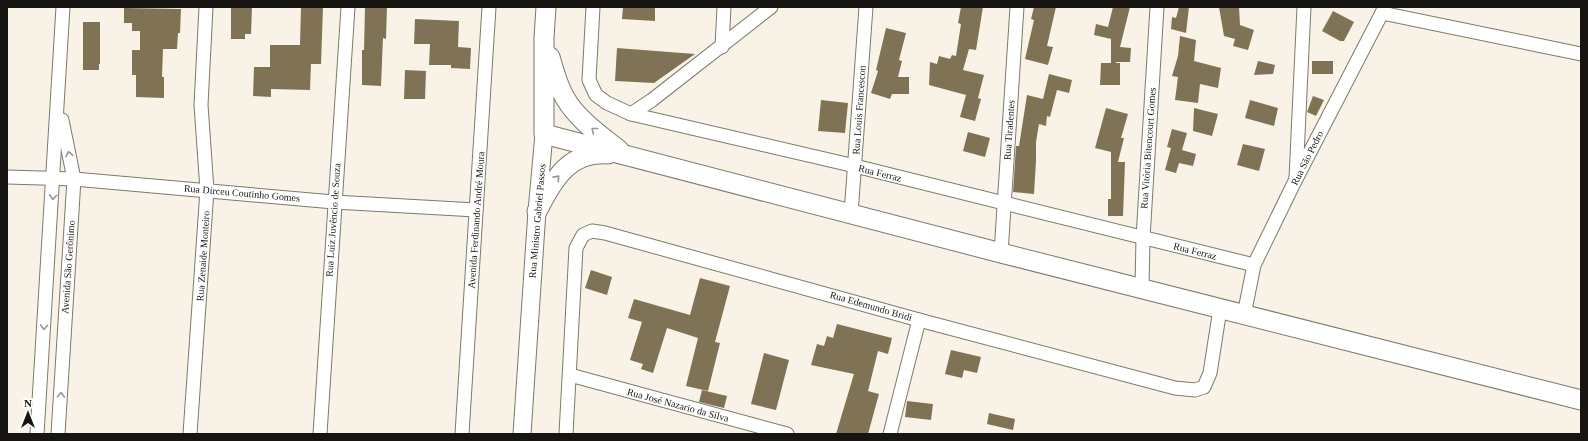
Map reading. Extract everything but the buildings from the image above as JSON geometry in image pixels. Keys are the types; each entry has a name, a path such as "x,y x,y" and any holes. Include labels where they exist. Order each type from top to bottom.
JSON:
{"main road":[{"name":"Rua Ministro Gabriel Passos","path":"544,134 544,38 546,7"},
{"path":"544,38 555,75 565,98 586,124 625,155"},
{"path":"544,134 1001,253 1581,400"},
{"path":"537,211 553,182 572,162 594,153 625,155"}],"street":[{"name":"Avenida São Gerônimo","path":"38,434 63,7"},
{"name":"Rua Zenaide Monteiro","path":"190,434 207,190 201,104 206,7"},
{"name":"Rua Luiz Juvêncio de Souza","path":"320,434 334,202 348,7"},
{"name":"Avenida Ferdinando André Moura","path":"462,434 489,7"},
{"name":"Rua Ferraz","path":"593,7 590,80 596,95 607,103 631,114 855,166 1254,265"},
{"path":"722,46 724,7"},
{"path":"631,114 652,100 771,7"},
{"name":"Rua Louis Francescon","path":"851,214 866,7"},
{"name":"Rua Tiradentes","path":"1001,253 1017,7"},
{"name":"Rua Vitória Bitencourt Gomes","path":"1142,288 1143,238 1157,7"},
{"path":"1295,181 1304,7"},
{"path":"1384,10 1581,54"},
{"name":"Rua São Pedro","path":"1244,315 1254,265 1295,181 1384,10"},
{"name":"Avenida São Gerônimo","path":"58,102 74,179 58,434"},
{"name":"Rua Ministro Gabriel Passos","path":"522,434 537,211 544,134"},
{"name":"Rua Dirceu Coutinho Gomes","path":"7,177 74,179 334,202 476,210"},
{"name":"Rua Edemundo Bridi","path":"570,375 576,248 583,234 592,231 605,233 918,320 1175,388 1195,390 1204,387 1210,373 1220,309"},
{"path":"890,434 918,320"},
{"path":"566,434 570,375"},
{"name":"Rua José Nazario da Silva","path":"570,375 787,434"}]}
